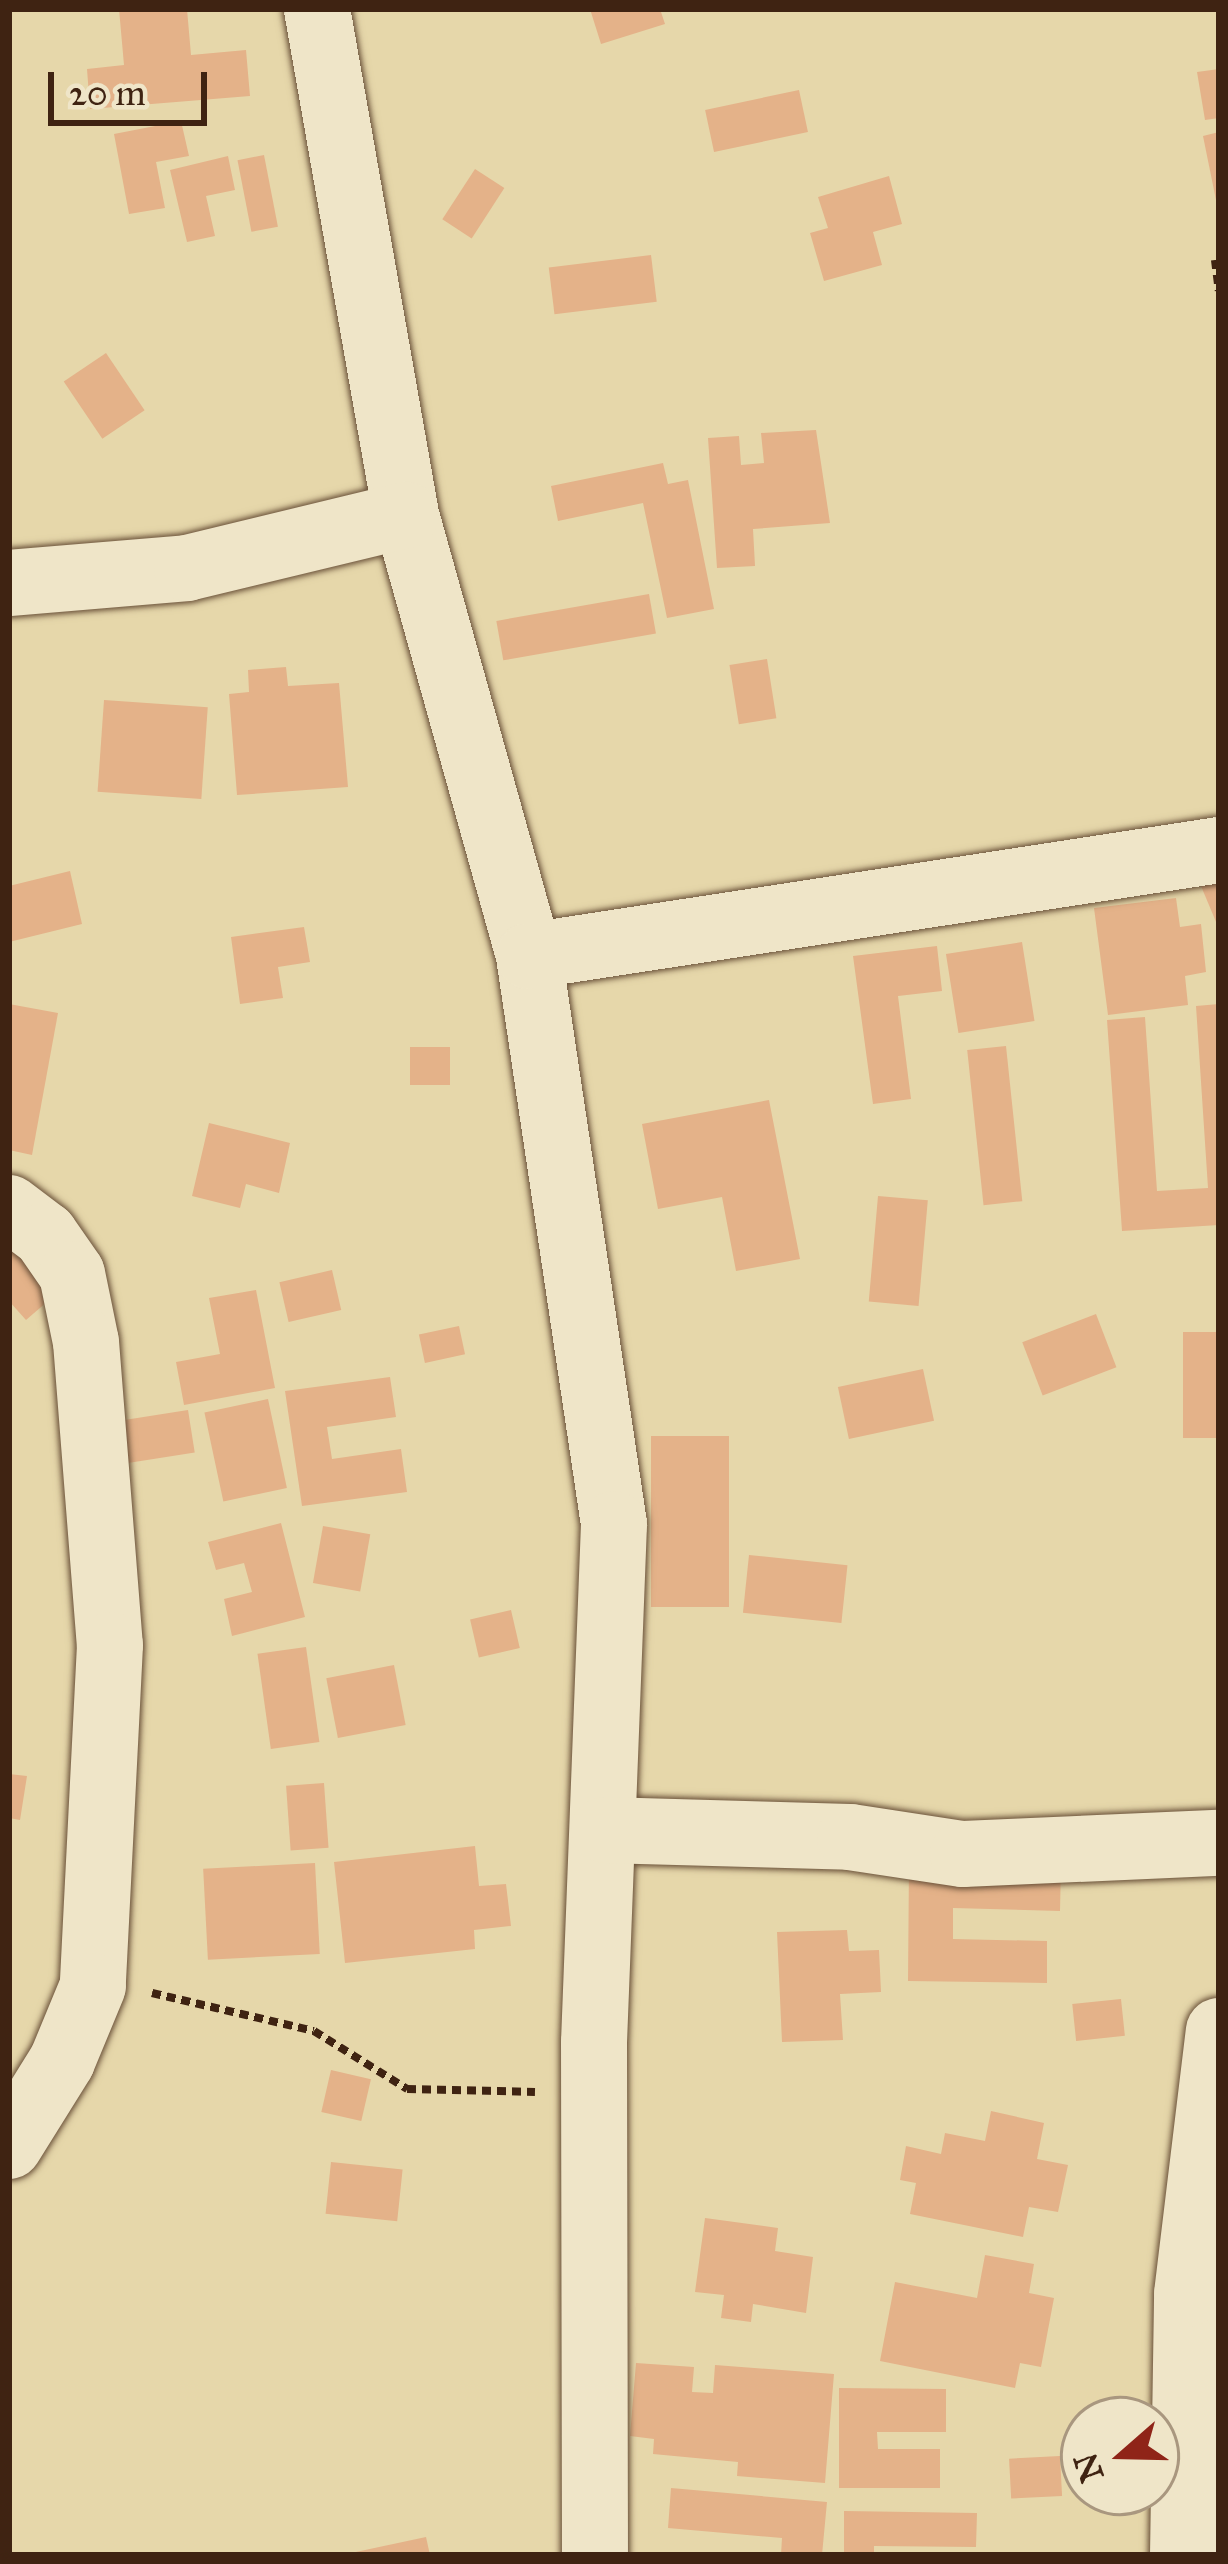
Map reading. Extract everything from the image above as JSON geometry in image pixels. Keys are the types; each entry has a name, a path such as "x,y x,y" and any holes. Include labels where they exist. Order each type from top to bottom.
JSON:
{"street":[{"path":"317,9 406,515 529,956 614,1524 594,2106 595,2555"},
{"path":"9,584 188,568 406,515"},
{"path":"529,956 1219,850"},
{"path":"9,1208 45,1235 72,1274 86,1342 110,1645 93,1986 62,2061 9,2146"},
{"path":"604,1830 850,1837 964,1854 1219,1843"},
{"path":"1183,2555 1219,2031"}],"path":[{"path":"1215,260 1219,291"},
{"path":"93,1986 296,2024 407,2090 537,2092 594,2106"}],"building":[{"path":"119,9 187,9 191,55 246,50 250,96 90,109 87,69 124,65"},
{"path":"590,9 660,9 665,24 601,44"},
{"path":"1219,69 1219,118 1205,120 1197,72"},
{"path":"799,90 808,132 714,152 705,110"},
{"path":"181,121 189,156 156,162 165,208 129,214 114,134"},
{"path":"1219,132 1219,205 1217,205 1203,136"},
{"path":"264,155 278,227 251,232 237,160"},
{"path":"228,156 235,190 206,196 215,236 187,242 170,170"},
{"path":"475,169 504,188 472,238 442,219"},
{"path":"889,176 902,224 873,232 882,265 824,281 810,233 828,228 818,197"},
{"path":"651,255 657,302 554,314 549,268"},
{"path":"106,353 145,410 102,439 64,382"},
{"path":"816,430 830,523 753,529 755,566 717,568 708,438 739,436 741,465 764,463 761,433"},
{"path":"663,463 668,484 688,480 714,609 667,618 643,503 558,521 551,486"},
{"path":"649,594 656,633 503,660 496,621"},
{"path":"767,659 776,718 739,724 729,665"},
{"path":"286,667 288,686 339,683 348,787 237,795 229,694 249,692 248,670"},
{"path":"104,700 208,707 201,799 98,792"},
{"path":"70,871 82,924 9,942 9,886"},
{"path":"1219,879 1219,929 1201,886"},
{"path":"1176,898 1180,927 1201,924 1206,972 1185,976 1188,1005 1108,1015 1094,908"},
{"path":"304,927 310,962 278,967 283,998 240,1004 231,937"},
{"path":"1022,942 1035,1021 958,1033 946,954"},
{"path":"937,946 942,991 898,996 911,1099 873,1104 853,956"},
{"path":"9,1004 58,1013 32,1155 9,1150"},
{"path":"1219,1004 1219,1225 1122,1231 1107,1020 1145,1017 1157,1191 1208,1188 1196,1006"},
{"path":"1006,1046 1022,1201 984,1205 967,1050"},
{"path":"410,1047 450,1047 450,1085 410,1085"},
{"path":"769,1100 800,1259 736,1271 722,1197 658,1209 642,1124"},
{"path":"209,1123 290,1143 279,1193 246,1184 240,1208 192,1196"},
{"path":"878,1196 928,1200 919,1306 869,1302"},
{"path":"12,1246 55,1295 26,1320 9,1301"},
{"path":"332,1270 341,1310 289,1322 279,1282"},
{"path":"256,1290 275,1388 184,1405 176,1362 220,1354 209,1298"},
{"path":"1096,1314 1116,1367 1043,1396 1022,1342"},
{"path":"459,1326 465,1354 425,1363 419,1335"},
{"path":"1183,1332 1219,1332 1219,1438 1183,1438"},
{"path":"923,1369 934,1421 849,1439 838,1387"},
{"path":"390,1377 396,1417 327,1427 332,1459 401,1449 407,1492 302,1506 285,1391"},
{"path":"268,1399 287,1488 223,1502 204,1413"},
{"path":"188,1410 195,1452 114,1465 107,1423"},
{"path":"651,1436 729,1436 729,1607 651,1607"},
{"path":"281,1523 305,1617 232,1636 224,1599 252,1592 244,1563 216,1570 208,1542"},
{"path":"323,1526 370,1534 360,1591 313,1583"},
{"path":"749,1555 847,1565 841,1623 743,1613"},
{"path":"511,1610 520,1648 479,1657 470,1619"},
{"path":"306,1647 319,1742 271,1749 257,1654"},
{"path":"394,1665 406,1725 338,1738 326,1678"},
{"path":"9,1774 27,1776 20,1820 9,1818"},
{"path":"324,1783 329,1848 291,1850 286,1786"},
{"path":"475,1846 479,1886 506,1884 511,1926 474,1930 475,1949 345,1963 334,1862"},
{"path":"315,1863 320,1954 208,1960 203,1869"},
{"path":"909,1863 1061,1865 1060,1911 953,1908 953,1939 1047,1941 1047,1983 908,1981"},
{"path":"847,1930 849,1951 879,1950 881,1992 840,1994 843,2040 782,2042 777,1932"},
{"path":"1121,1999 1125,2036 1076,2041 1072,2004"},
{"path":"331,2070 371,2079 361,2121 321,2112"},
{"path":"991,2111 1044,2123 1037,2159 1068,2165 1058,2212 1029,2207 1023,2237 910,2214 916,2183 900,2180 906,2146 941,2154 945,2133 985,2141"},
{"path":"331,2162 403,2170 397,2221 326,2214"},
{"path":"705,2218 778,2228 775,2251 813,2257 806,2313 753,2304 751,2322 721,2318 724,2295 695,2292"},
{"path":"985,2255 1034,2264 1029,2293 1054,2298 1041,2367 1020,2363 1015,2388 880,2361 895,2282 977,2298"},
{"path":"636,2363 694,2367 692,2392 713,2393 715,2365 834,2374 825,2483 737,2476 738,2462 653,2454 654,2439 630,2436"},
{"path":"839,2388 946,2389 946,2432 877,2432 878,2449 940,2449 940,2488 839,2488"},
{"path":"1060,2456 1060,2496 1011,2499 1009,2459"},
{"path":"671,2488 827,2502 822,2555 781,2555 782,2538 668,2528"},
{"path":"844,2511 977,2513 976,2547 874,2546 874,2555 844,2555"},
{"path":"426,2537 430,2555 351,2553"}]}
